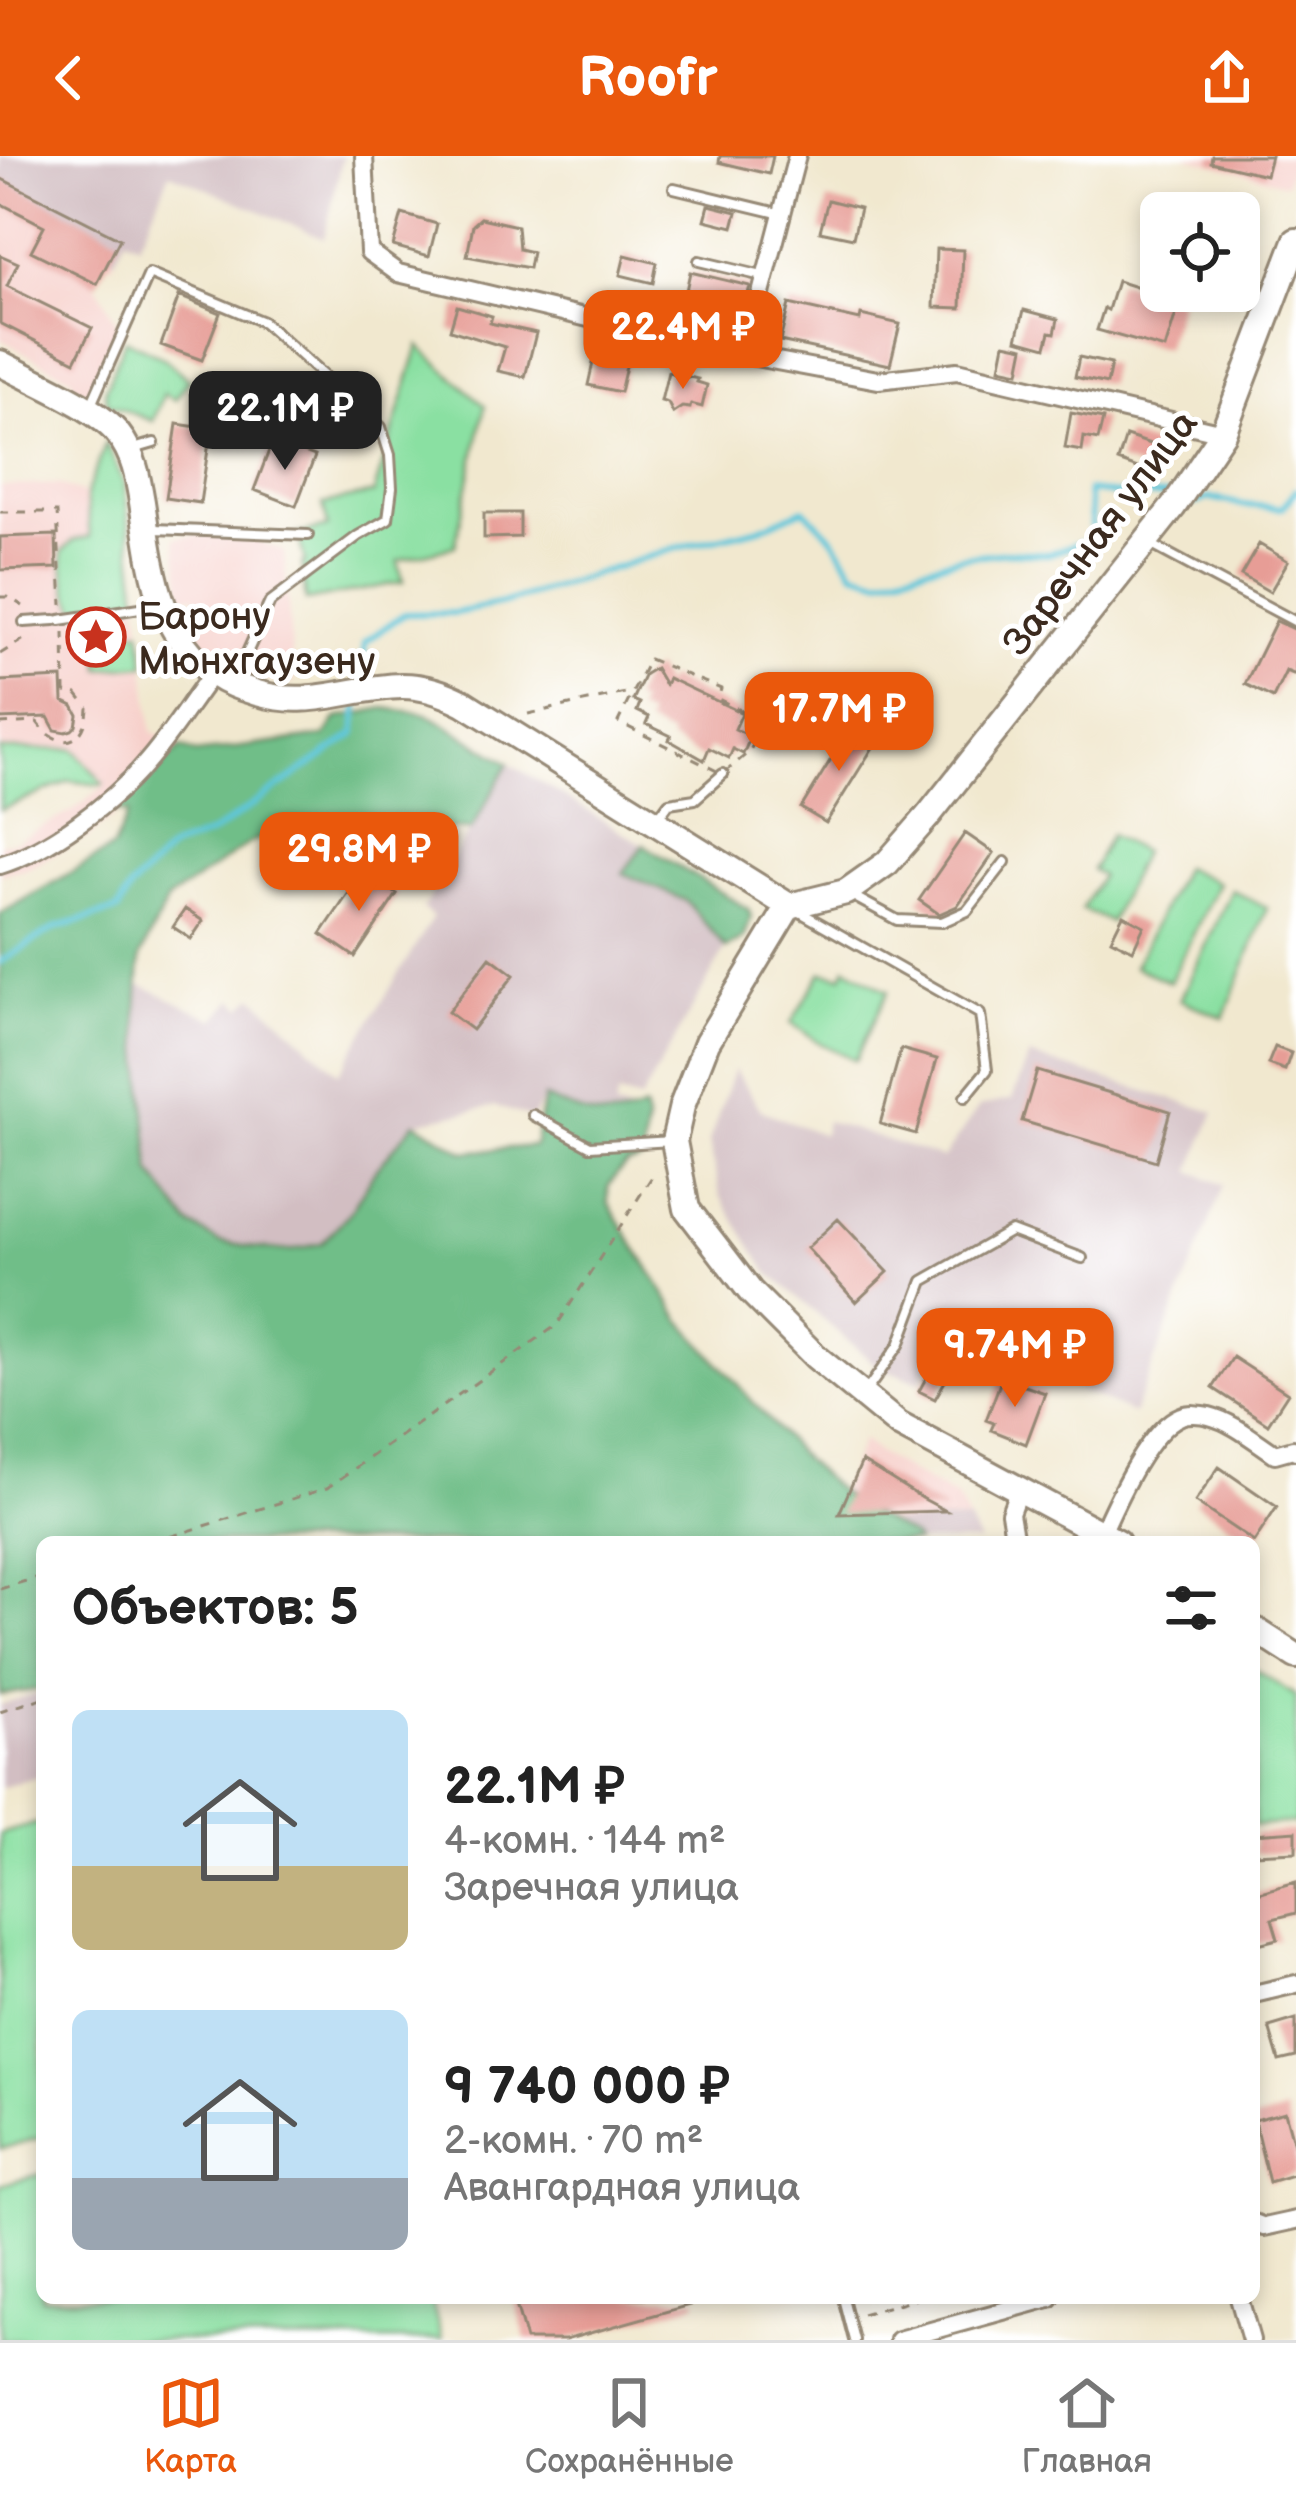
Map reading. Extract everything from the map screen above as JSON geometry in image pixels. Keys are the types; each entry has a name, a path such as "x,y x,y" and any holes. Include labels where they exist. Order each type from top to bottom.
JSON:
{"main road":[{"name":"Заречная улица","path":"789,906 846,892 887,863 1173,507 1223,433 1295,246"},
{"path":"0,363 116,430 137,470 154,583 162,604 179,642 222,680 275,698 302,700 404,686 437,690 789,906 707,1042 682,1106 674,1141 687,1209 750,1291 816,1357 899,1425 1108,1536"},
{"path":"1260,1633 1296,1656"}],"street":[{"path":"364,156 369,251 398,273 745,355 878,380 957,371 1223,433"},
{"path":"745,355 797,156"},
{"path":"0,865 80,823 144,766 222,680"},
{"path":"1110,1536 1124,1485 1160,1432 1182,1414 1223,1420 1275,1454 1295,1448"},
{"path":"1014,1536 1010,1514 1018,1491"},
{"path":"1260,1993 1296,1984"},
{"path":"1260,2225 1296,2220"},
{"path":"898,2340 1024,2304"},
{"path":"1241,2304 1251,2340"}],"lane":[{"path":"674,188 782,214"},
{"path":"699,261 766,277"},
{"path":"88,410 148,274 263,322 381,427 390,455 388,519 270,602 222,680"},
{"path":"129,451 154,442"},
{"path":"146,529 308,535"},
{"path":"1145,542 1296,622"},
{"path":"24,622 162,604"},
{"path":"657,821 669,803 695,799 723,774"},
{"path":"846,892 897,920 942,922 967,911 1005,862"},
{"path":"789,906 980,1014 987,1070 965,1097"},
{"path":"532,1115 590,1146 674,1141"},
{"path":"862,1396 898,1345 923,1281 1011,1231 1082,1258"},
{"path":"844,2304 854,2340"}],"path":[{"path":"0,512 57,512 65,692 77,694 88,708 88,723 74,739 53,738 38,722 0,724"},
{"path":"649,658 722,689 718,699 765,722 749,752 723,774 618,722 649,658"},
{"path":"514,717 632,692"},
{"path":"172,1536 327,1488 557,1325 674,1141"},
{"path":"0,1589 36,1578"},
{"path":"0,1712 36,1700"},
{"path":"848,2318 897,2304"}],"shaded area":[{"path":"0,156 343,156 324,238 170,173 139,244 125,238 115,259 0,204"},
{"path":"1184,156 1293,156 1286,184"},
{"path":"0,204 115,259 112,265 105,262 96,284 120,330 91,397 71,387 73,379 0,339"},
{"path":"58,484 86,495 96,604 138,600 141,630 99,636 101,668 145,665 152,732 181,746 166,774 89,836 27,868 0,874 0,844 73,811 104,786 74,749 0,750 0,486"},
{"path":"223,528 284,551 294,683 246,677 203,653 195,595 183,596 175,538"},
{"path":"509,763 644,845 623,873 686,901 726,948 640,1101 618,1095 615,1108 633,1113 603,1119 544,1098 532,1118 495,1106 417,1122 462,1152 352,1373 0,1115 124,977 216,1020 233,999 243,1007 254,996 339,1073 433,917 423,909"},
{"path":"1029,1056 1215,1112 1191,1171 1224,1185 1133,1414 1002,1356 957,1330 946,1328 920,1382 878,1367 767,1271 720,1196 709,1142 734,1069 761,1110 823,1135 826,1121 943,1158 979,1107 1012,1099"},
{"path":"862,1440 957,1499 968,1520 826,1524"},
{"path":"968,1520 976,1536 694,1536 756,1526"},
{"path":"36,1695 36,1778 0,1788 0,1705"}],"green space":[{"path":"125,339 165,359 189,380 175,400 164,394 153,421 108,404 105,391"},
{"path":"419,346 485,406 455,546 398,561 403,582 306,601 305,562 298,534 328,527 323,504 374,493"},
{"path":"106,443 124,483 138,600 119,602 120,618 88,619 67,589 62,552 74,540 90,537 86,495"},
{"path":"141,630 145,665 101,669 98,635"},
{"path":"384,708 427,714 509,763 471,830 291,825 251,842 167,900 140,957 137,1014 151,1172 189,1224 219,1242 290,1251 322,1243 415,1122 464,1152 534,1146 544,1098 604,1117 644,1109 642,1160 627,1164 617,1174 608,1187 608,1203 682,1321 803,1459 854,1504 912,1536 36,1536 36,1690 0,1695 0,914 113,848 128,814 113,810 181,747 196,753 325,736 337,718"},
{"path":"74,749 101,785 70,781 0,810 0,750"},
{"path":"1110,835 1142,852 1110,922 1082,909 1101,876 1092,870"},
{"path":"644,845 748,909 751,917 744,938 726,948 686,901 623,873"},
{"path":"1183,867 1218,883 1170,982 1134,967"},
{"path":"1232,890 1267,908 1224,1018 1180,1000"},
{"path":"846,967 888,991 855,1060 791,1023 822,972 842,976"},
{"path":"1260,1673 1296,1696 1296,1823 1260,1826"},
{"path":"36,1824 36,2139 0,2149 0,1834"},
{"path":"36,2176 36,2304 433,2304 442,2340 0,2340 0,2185"}],"building":[{"path":"720,156 773,156 769,174 719,162"},
{"path":"1212,156 1271,156 1266,175 1211,162"},
{"path":"0,178 120,239 97,284 31,251 44,226 0,203"},
{"path":"828,200 860,208 853,238 820,231"},
{"path":"709,205 737,212 733,227 705,220"},
{"path":"402,214 437,224 429,256 393,246"},
{"path":"481,218 517,226 519,249 532,252 529,268 467,256 473,225"},
{"path":"936,249 963,250 961,308 934,307"},
{"path":"0,255 18,263 7,286 92,328 75,361 0,323"},
{"path":"625,255 657,263 653,283 620,275"},
{"path":"690,272 750,286 743,313 684,300"},
{"path":"1117,281 1140,288 1140,312 1177,312 1165,349 1097,330 1104,308 1108,310"},
{"path":"179,296 220,313 202,360 161,345"},
{"path":"789,304 900,324 890,365 780,341"},
{"path":"457,306 492,316 490,323 536,333 525,377 498,371 505,347 450,330"},
{"path":"1024,310 1058,319 1046,347 1017,339"},
{"path":"1005,343 1024,347 1019,372 1000,368"},
{"path":"595,354 627,362 620,392 588,385"},
{"path":"1079,357 1111,364 1107,384 1075,377"},
{"path":"668,372 707,385 702,407 691,404 673,413 661,401"},
{"path":"1071,413 1103,419 1098,440 1084,437 1082,451 1065,448"},
{"path":"177,424 211,429 200,503 166,498"},
{"path":"1126,436 1169,450 1160,476 1118,461"},
{"path":"273,440 315,456 296,506 254,490"},
{"path":"484,513 520,513 520,537 484,538"},
{"path":"56,535 57,568 0,570 0,537"},
{"path":"1259,544 1288,561 1270,592 1241,575"},
{"path":"1276,621 1296,630 1296,675 1286,671 1273,698 1245,684"},
{"path":"655,668 665,685 668,678 742,713 735,729 751,736 743,754 733,749 729,758 709,748 704,760 646,724 649,717 637,711 640,703 633,700 645,674"},
{"path":"62,678 63,701 78,715 72,730 55,730 48,717 0,719 0,681"},
{"path":"852,725 877,741 826,823 801,808"},
{"path":"965,833 994,853 957,906 939,914 919,900"},
{"path":"363,872 397,894 355,957 321,934"},
{"path":"185,909 203,921 191,939 173,927"},
{"path":"1123,915 1144,926 1133,950 1111,939"},
{"path":"490,957 514,975 472,1030 448,1012"},
{"path":"1275,1047 1291,1053 1285,1070 1268,1064"},
{"path":"901,1049 937,1059 916,1134 880,1124"},
{"path":"1037,1071 1170,1111 1156,1161 1022,1121"},
{"path":"838,1219 888,1272 856,1302 807,1248"},
{"path":"1233,1357 1288,1393 1268,1424 1213,1388"},
{"path":"932,1367 948,1376 935,1399 919,1391"},
{"path":"1002,1378 1045,1393 1026,1444 991,1430 994,1423 986,1420"},
{"path":"862,1461 922,1498 946,1511 839,1514"},
{"path":"1219,1467 1277,1507 1258,1536 1245,1536 1195,1502"},
{"path":"1296,1831 1296,1852 1260,1854 1260,1834"},
{"path":"1296,1882 1296,1913 1272,1919 1278,1939 1260,1944 1260,1892"},
{"path":"1296,2019 1296,2057 1279,2061 1269,2027"},
{"path":"1285,2112 1296,2152 1296,2174 1269,2182 1260,2145 1260,2118"},
{"path":"516,2304 693,2304 565,2340 526,2340"}],"waterway":[{"path":"1190,505 1210,498 1282,508 1296,490"},
{"path":"361,684 365,642 404,614 455,613 508,602 673,549 760,528 804,509 833,538 854,572 879,579 962,557 1048,554 1093,539 1088,491 1169,495"},
{"path":"0,962 55,928 118,910 130,889 171,848 211,834 355,734 359,697"}],"place":[{"name":"Барону Мюнхгаузену","path":"96,637"}]}
